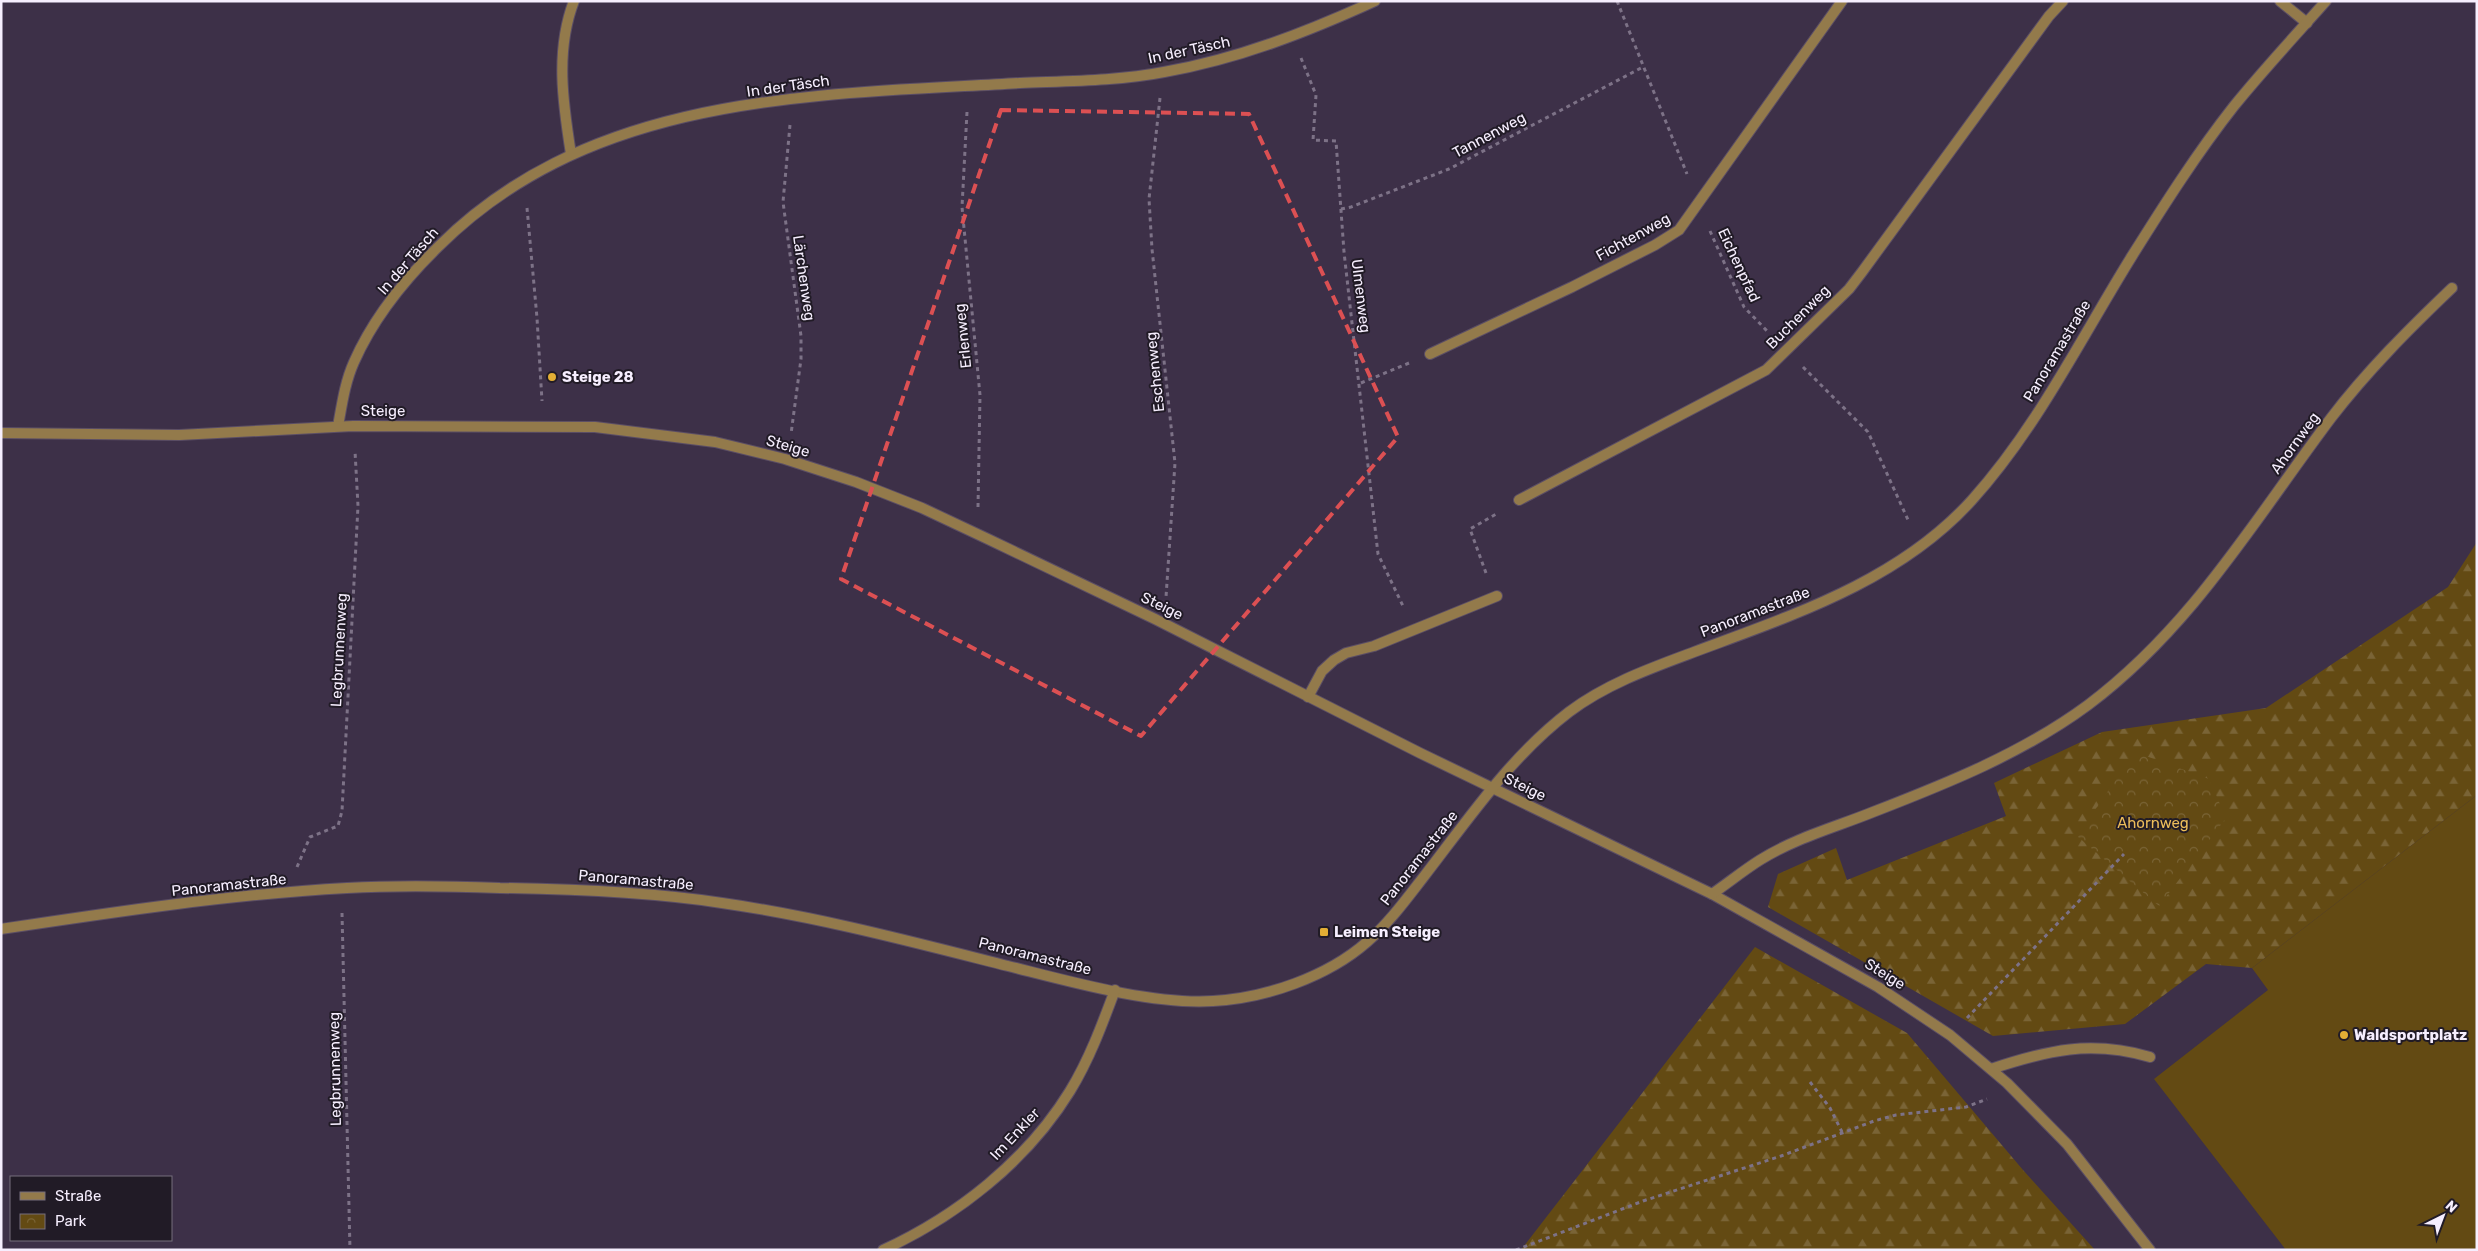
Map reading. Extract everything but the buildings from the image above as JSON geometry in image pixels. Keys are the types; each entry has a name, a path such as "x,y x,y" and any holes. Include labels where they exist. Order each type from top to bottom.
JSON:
{"street":[{"path":"571,154 563,100 563,51 566,27 574,1"},
{"name":"In der Täsch","path":"338,426 353,364 377,321 408,279 449,237 479,210 516,184 571,154 649,126 705,113 788,99 894,90 1065,81 1162,73 1236,56 1292,36 1375,1"},
{"name":"Fichtenweg","path":"1430,354 1655,245 1679,230 1842,1"},
{"name":"Buchenweg","path":"1520,500 1740,386 1766,370 1849,289 2049,16 2063,1"},
{"path":"2280,1 2307,23"},
{"name":"Panoramastraße","path":"1,929 223,900 342,888 414,886 598,890 721,902 828,921 1064,980 1164,998 1212,1002 1256,995 1290,984 1337,963 1374,937 1493,788 1544,733 1564,716 1591,698 1648,669 1789,616 1852,588 1907,557 1944,528 1968,505 2013,450 2134,254 2213,134 2248,89 2326,1"},
{"name":"Ahornweg","path":"1712,894 1760,860 1784,848 1942,786 2034,741 2088,704 2132,669 2212,583 2333,416 2403,334 2452,288"},
{"name":"Steige","path":"1,433 179,435 338,426 595,427 715,442 785,459 865,485 970,530 1155,619 1308,697 1712,894 1878,987 1950,1035 2008,1083 2067,1144 2150,1250"},
{"path":"1308,697 1322,671 1334,660 1346,653 1374,646 1497,596"},
{"name":"Im Enkler","path":"883,1250 936,1222 960,1206 991,1181 1027,1146 1070,1092 1085,1065 1115,990"},
{"path":"1992,1069 2035,1054 2082,1048 2126,1050 2150,1057"}],"path":[{"name":"Eichenpfad","path":"1617,1 1698,204 1744,308 1868,432 1899,501"},
{"name":"Ulmenweg","path":"1292,36 1316,95 1313,140 1336,141 1341,209 1378,554 1390,581"},
{"name":"Tannenweg","path":"1341,209 1351,207 1449,169 1643,67"},
{"name":"Lärchenweg","path":"785,459 792,432 801,360 801,336 783,202 790,135 788,99"},
{"name":"Eschenweg","path":"1155,619 1167,595 1175,463 1152,249 1149,199 1158,122"},
{"name":"Erlenweg","path":"966,139 962,207 980,395 979,505 970,530"},
{"path":"528,214 537,318 543,426"},
{"path":"1361,383 1415,361"},
{"name":"Legbrunnenweg","path":"302,853 310,837 338,826 342,811 358,506 353,426"},
{"path":"1477,546 1470,529 1520,500"},
{"path":"1950,1035 2124,854"},
{"name":"Legbrunnenweg","path":"342,888 350,1250"},
{"path":"1810,1082 1830,1108 1842,1132"},
{"path":"1516,1250 1643,1201 1781,1156 1842,1132 1896,1115 1966,1107 1984,1101 2008,1083"}],"highlighted area":[{"path":"1001,110 1249,114 1398,437 1141,736 841,579"}],"green space":[{"path":"2477,542 2477,795 2252,968 2206,964 2125,1024 1993,1036 1768,907 1778,874 1836,848 1847,880 2006,816 1994,783 2102,732 2266,708 2448,587"},
{"name":"Ahornweg","path":"2135,752 2209,779 2226,818 2159,906 2077,836"},
{"name":"Waldsportplatz","path":"2477,795 2477,1250 2286,1250 2154,1079 2268,990 2252,968"},
{"path":"1755,947 1907,1033 2023,1170 2095,1250 1521,1250"}],"place":[{"name":"Steige 28","path":"552,377"},
{"name":"Leimen Steige","path":"1324,932"},
{"name":"Waldsportplatz","path":"2344,1035"}]}
